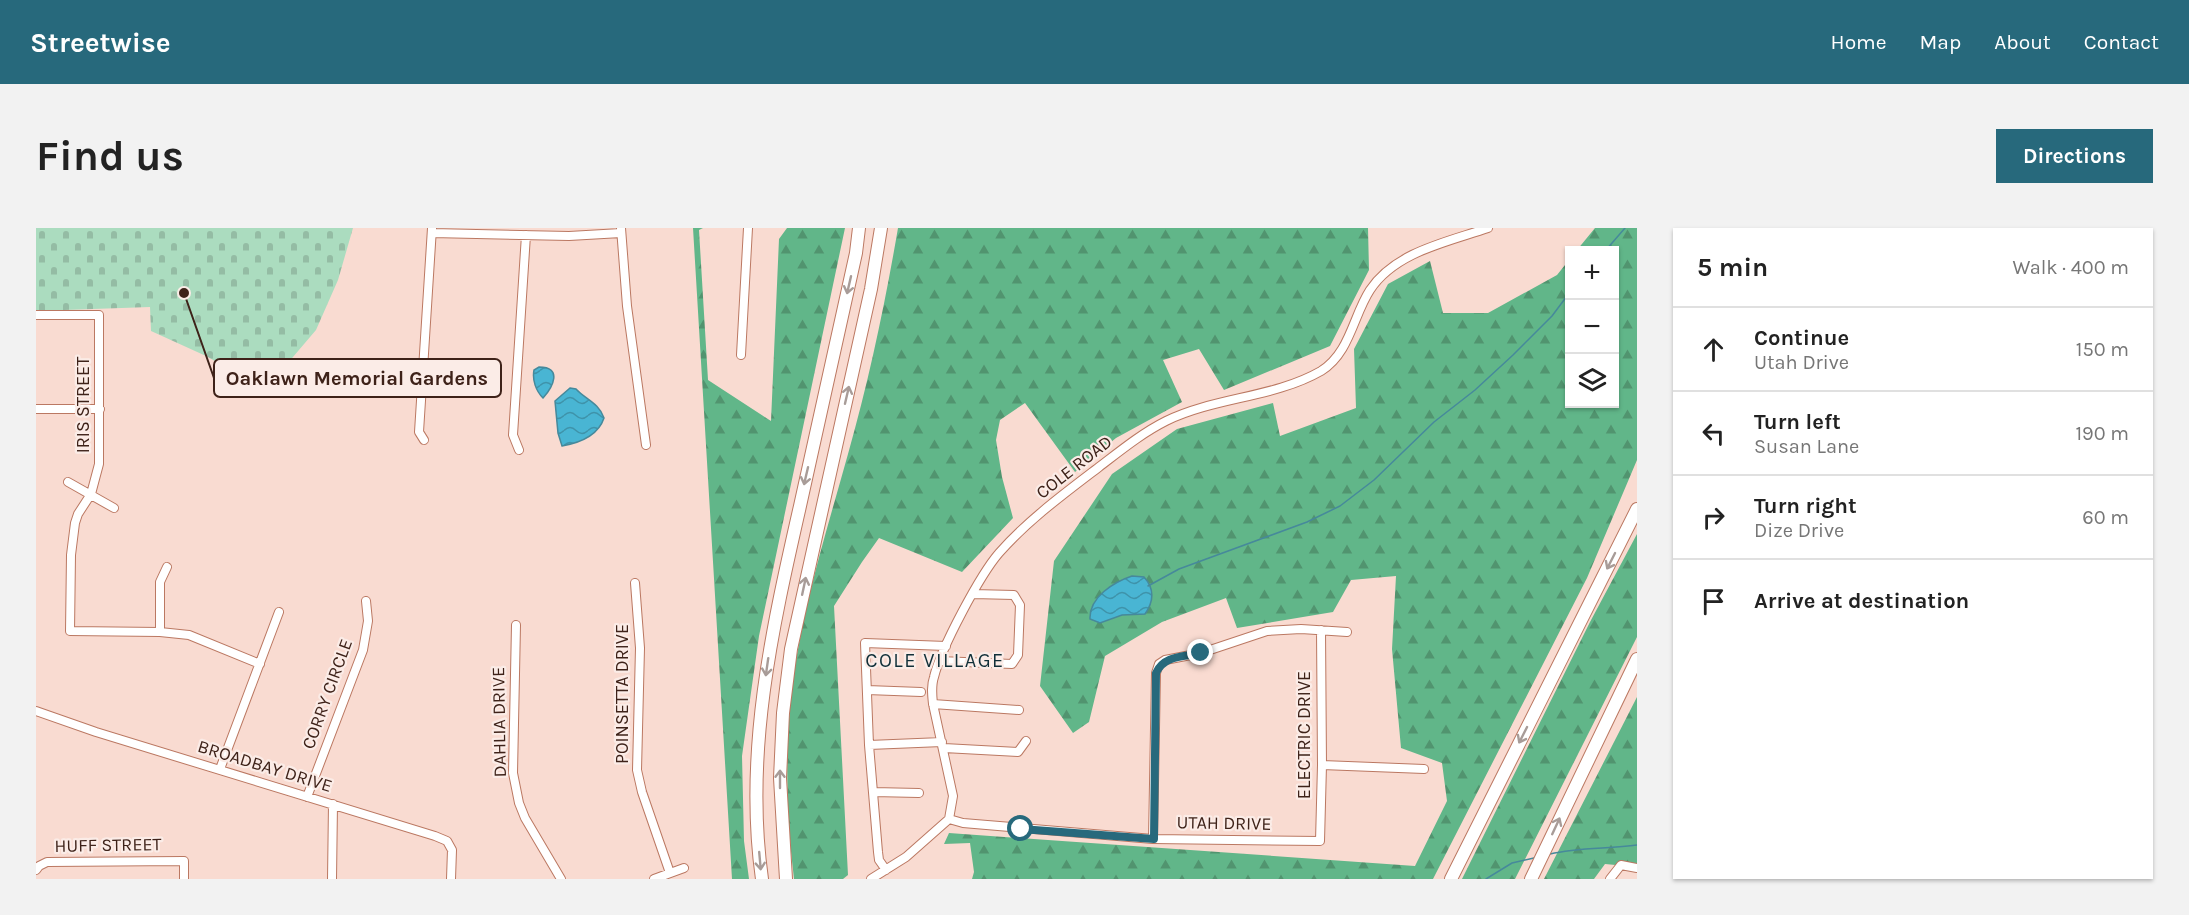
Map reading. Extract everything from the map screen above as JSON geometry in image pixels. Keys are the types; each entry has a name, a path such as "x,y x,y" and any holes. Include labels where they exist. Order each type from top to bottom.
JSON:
{"highway":[{"path":"762,879 756,795 759,728 767,662 856,254 859,228"},
{"path":"786,879 780,778 783,714 791,649 871,289 881,228"},
{"path":"1451,879 1637,509"},
{"path":"1531,879 1637,659"}],"street":[{"path":"741,355 748,228"},
{"name":"COLE ROAD","path":"949,819 953,796 933,704 933,683 946,646 977,594 990,566 1007,545 1051,506 1152,429 1179,416 1273,389 1323,370 1341,350 1354,329 1369,291 1383,275 1414,254 1488,228"},
{"path":"424,440 419,432 432,231 526,236 621,231 627,306 646,445"},
{"path":"519,450 513,435 526,236"},
{"name":"IRIS STREET","path":"36,315 99,315 99,464 91,494 75,523 71,555 70,631 160,632"},
{"path":"36,409 100,409"},
{"path":"68,482 114,508"},
{"path":"167,567 160,582 160,632 189,635 260,664"},
{"name":"POINSETTA DRIVE","path":"635,582 640,648 637,770 642,792 670,873"},
{"path":"940,661 1012,664 1018,655 1020,605 1014,595 977,594"},
{"name":"CORRY CIRCLE","path":"307,796 363,650 368,621 366,601"},
{"path":"220,770 279,612"},
{"name":"DAHLIA DRIVE","path":"516,625 513,773 519,803 525,818 561,879"},
{"name":"ELECTRIC DRIVE","path":"1320,841 1321,630"},
{"path":"1154,839 1156,673 1160,664 1166,660 1201,653 1267,631 1347,632"},
{"path":"886,870 879,860 878,852 869,744 865,643 946,646"},
{"path":"867,690 921,692"},
{"path":"933,704 1019,710"},
{"name":"BROADBAY DRIVE","path":"36,711 96,732 447,841 452,850 451,879"},
{"path":"869,744 942,744 1018,752 1026,741"},
{"path":"1322,765 1424,769"},
{"path":"873,792 919,793"},
{"path":"332,879 333,804"},
{"path":"871,879 906,857 949,819"},
{"name":"UTAH DRIVE","path":"949,819 963,824 1154,839 1320,841"},
{"name":"HUFF STREET","path":"36,870 47,862 184,861 184,879"},
{"path":"1610,879 1621,865 1637,868"},
{"path":"654,879 684,868"}],"green space":[{"path":"36,228 353,228 338,280 316,330 287,364 259,375 238,374 206,356 151,331 150,307 36,311"},
{"path":"693,228 703,228 699,230 708,380 771,421 779,239 787,228 845,228 759,636 742,756 744,841 749,879 732,879"},
{"path":"898,228 1368,228 1369,270 1330,346 1224,390 1199,349 1163,360 1182,402 1116,438 1075,472 1025,403 1000,420 996,440 1002,477 1013,518 962,572 879,538 834,606 848,875 843,879 794,879 788,815 787,771 788,728 799,642 813,579 870,370"},
{"path":"1595,228 1637,228 1637,460 1587,578 1433,879 972,879 974,872 970,843 944,844 949,833 1415,866 1447,801 1442,763 1401,748 1392,649 1396,576 1351,580 1333,612 1237,628 1226,598 1162,622 1105,656 1089,722 1073,733 1040,686 1054,561 1112,474 1177,429 1273,403 1280,436 1356,408 1354,349 1388,284 1430,261 1443,313 1488,313 1557,275 1565,265 1565,408 1619,408 1619,246 1580,246"},
{"path":"1637,534 1637,637 1515,879 1462,879 1590,622"},
{"path":"1637,697 1637,867 1605,864 1594,879 1544,879"}],"water":[{"path":"539,367 551,370 554,378 543,398 534,381 534,370"},
{"path":"570,388 576,389 595,405 604,418 597,430 587,438 562,446 558,433 555,401"},
{"path":"1132,576 1144,577 1152,591 1152,600 1145,614 1122,615 1100,623 1090,619 1098,597 1111,586"}],"waterway":[{"path":"1609,246 1625,228"},
{"path":"1148,586 1179,569 1307,522 1340,506 1374,480 1434,422 1475,390 1513,355 1552,316 1565,299"},
{"path":"1550,854 1571,850 1637,845"},
{"path":"1486,879 1512,863 1534,858"}],"place":[{"name":"Oaklawn Memorial Gardens","path":"184,293"}],"district":[{"name":"COLE VILLAGE","path":"935,660"}],"route":[{"path":"1021,829 1154,839 1156,673 1160,664 1166,660 1201,653"}]}
